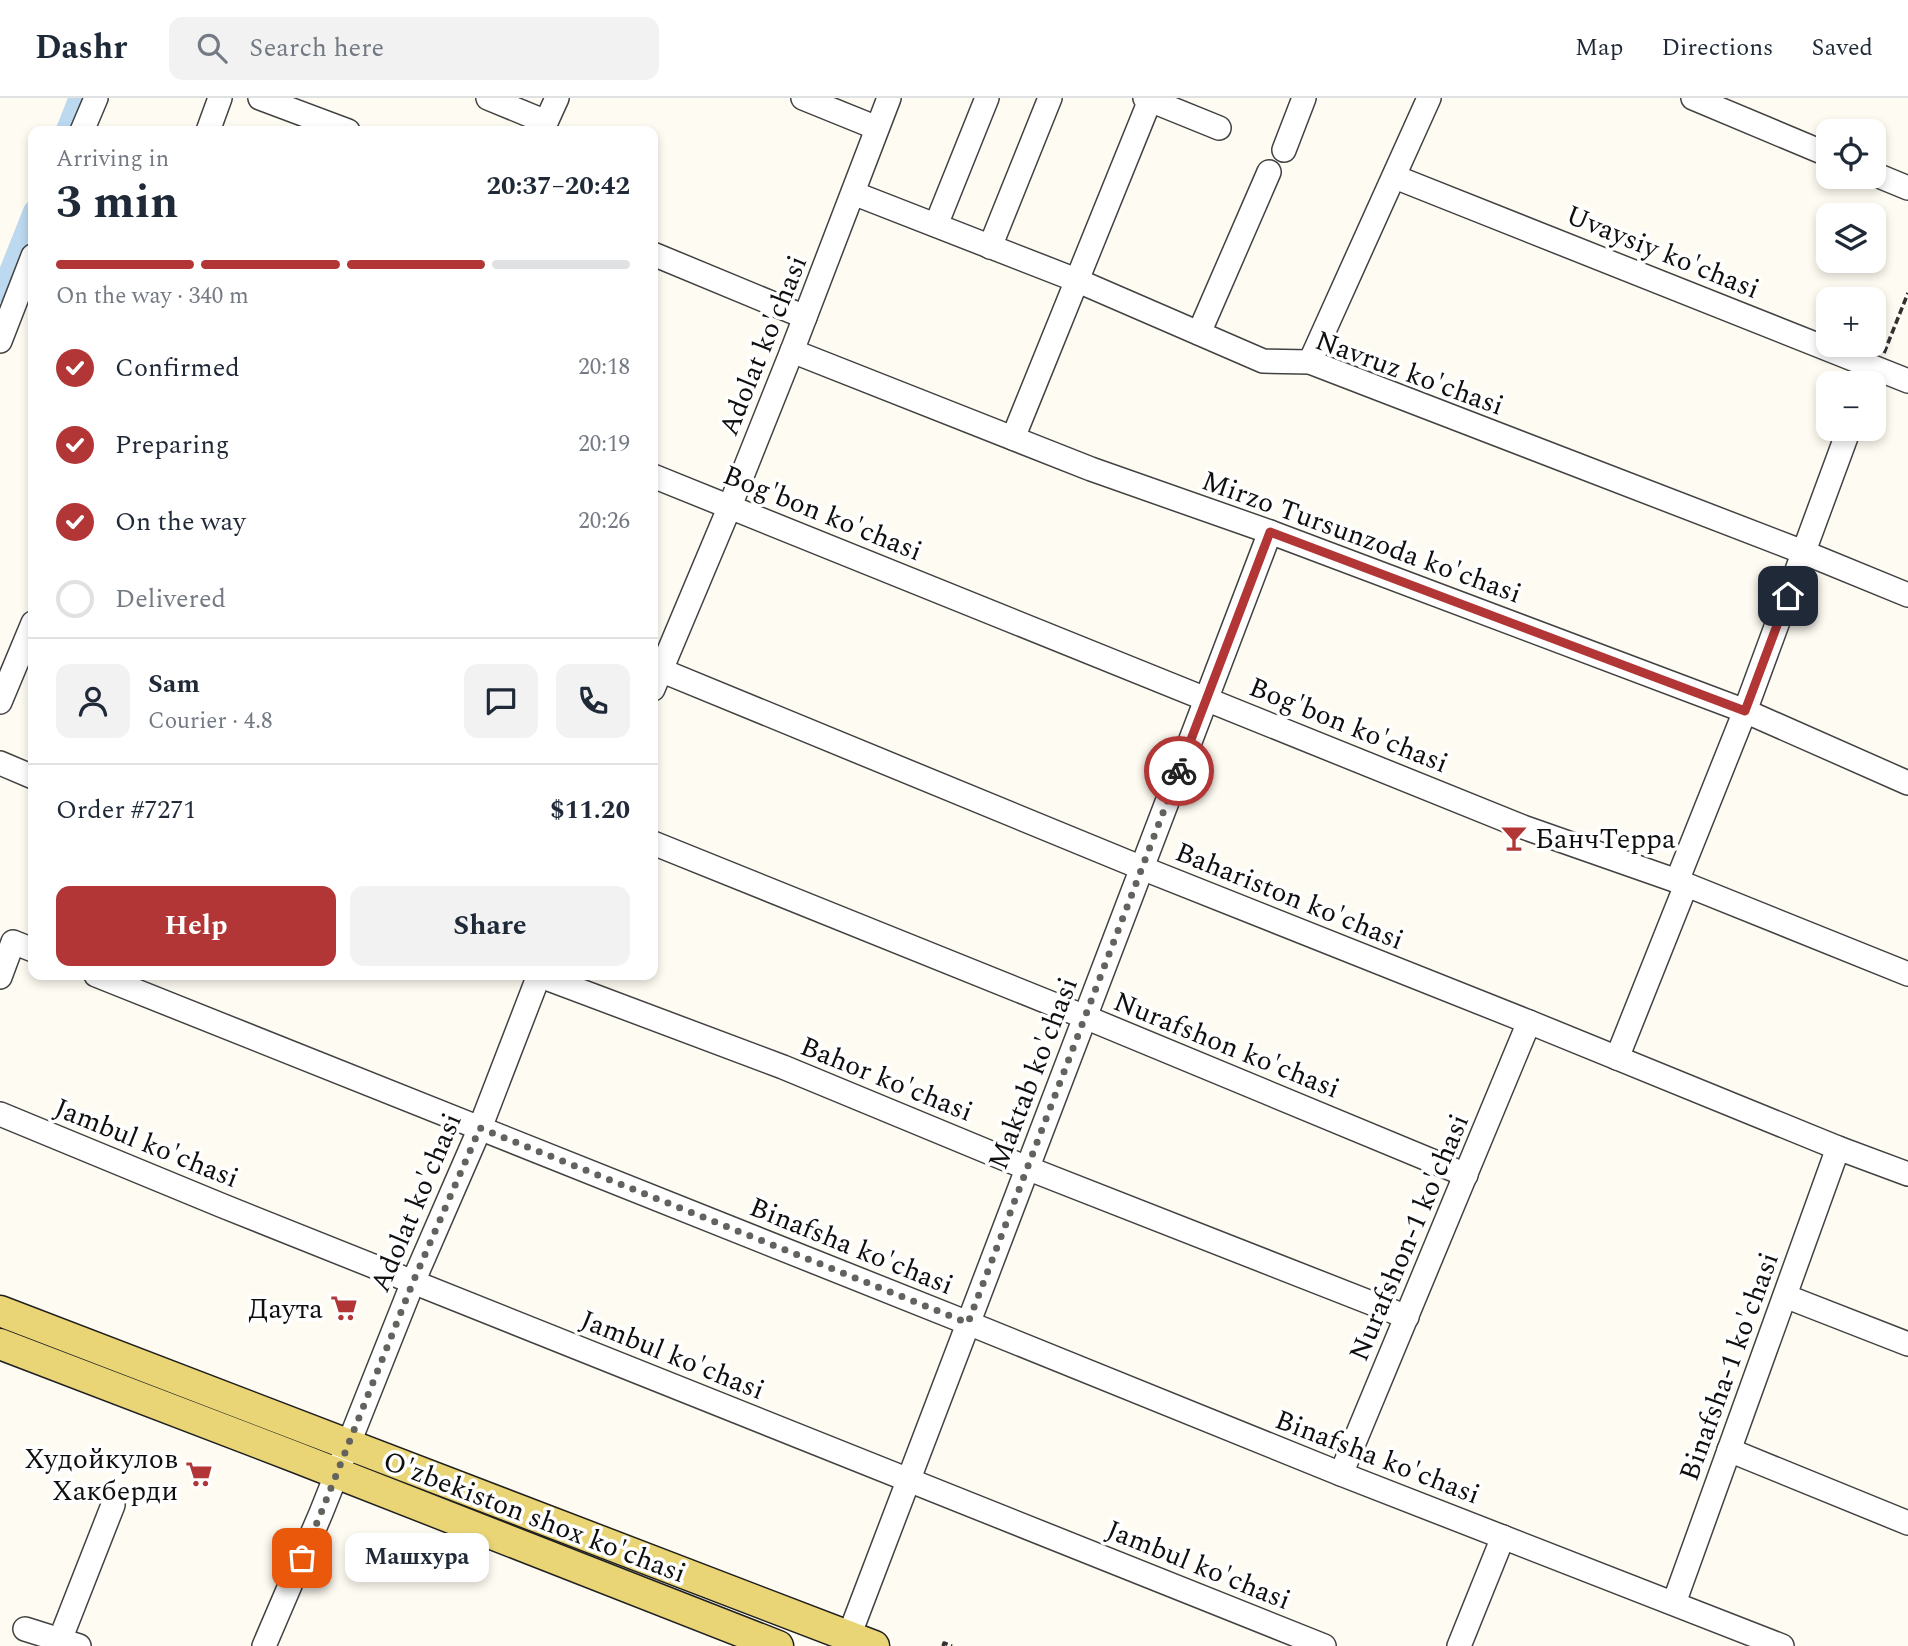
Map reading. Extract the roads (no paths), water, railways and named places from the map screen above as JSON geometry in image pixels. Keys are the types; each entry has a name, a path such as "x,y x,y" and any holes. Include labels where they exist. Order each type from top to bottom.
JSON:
{"main road":[{"name":"O'zbekiston shox ko'chasi","path":"0,1311 862,1641"},
{"name":"O'zbekiston shox ko'chasi","path":"0,1344 778,1646"}],"street":[{"path":"84,126 96,98"},
{"path":"210,126 220,98"},
{"path":"260,98 305,106 339,126"},
{"path":"488,98 542,126"},
{"path":"544,126 557,98"},
{"path":"803,98 877,128"},
{"name":"Adolat ko'chasi","path":"658,668 730,506 889,98"},
{"path":"936,225 987,98"},
{"path":"990,247 1050,98"},
{"path":"1284,150 1304,98"},
{"path":"1310,362 1429,98"},
{"path":"1693,98 1816,150"},
{"path":"1013,438 1148,99 1219,128"},
{"path":"1199,333 1269,172"},
{"name":"Uvaysiy ko'chasi","path":"1395,177 1867,371"},
{"path":"1886,179 1908,188"},
{"name":"Navruz ko'chasi","path":"853,193 1076,280 1263,361 1310,362 1908,595"},
{"path":"658,256 805,317"},
{"path":"0,341 28,269"},
{"name":"Mirzo Tursunzoda ko'chasi","path":"792,351 1091,468 1270,532 1745,711 1908,783"},
{"name":"Uvaysiy ko'chasi","path":"1886,376 1908,381"},
{"path":"1617,1058 1845,441"},
{"name":"Bog'bon ko'chasi","path":"658,478 1523,827 1681,883 1908,974"},
{"name":"Maktab ko'chasi","path":"862,1641 908,1480 1270,532"},
{"path":"0,702 28,635"},
{"name":"Bahariston ko'chasi","path":"658,676 1908,1174"},
{"path":"0,764 28,774"},
{"name":"Nurafshon ko'chasi","path":"658,846 1085,1017 1466,1175"},
{"path":"0,977 23,946"},
{"name":"Binafsha ko'chasi","path":"109,980 1341,1474 1782,1646"},
{"name":"Adolat ko'chasi","path":"264,1646 337,1474 413,1282 480,1128 536,980"},
{"name":"Bahor ko'chasi","path":"551,980 783,1067 1027,1168 1407,1317"},
{"name":"Nurafshon-1 ko'chasi","path":"1341,1474 1529,1022"},
{"name":"Jambul ko'chasi","path":"0,1114 1324,1646"},
{"name":"Binafsha-1 ko'chasi","path":"1674,1603 1838,1148"},
{"path":"1785,1296 1908,1345"},
{"path":"1729,1450 1908,1523"},
{"path":"25,1629 69,1643 113,1505"},
{"path":"1459,1646 1503,1537"}],"waterway":[{"path":"67,126 78,98"},
{"path":"0,293 28,223"}],"place":[{"name":"БанчТерра","path":"1514,838"},
{"name":"Даута","path":"344,1308"},
{"name":"Худойкулов Хакберди","path":"199,1474"},
{"name":"Машхура","path":"302,1558"}]}
